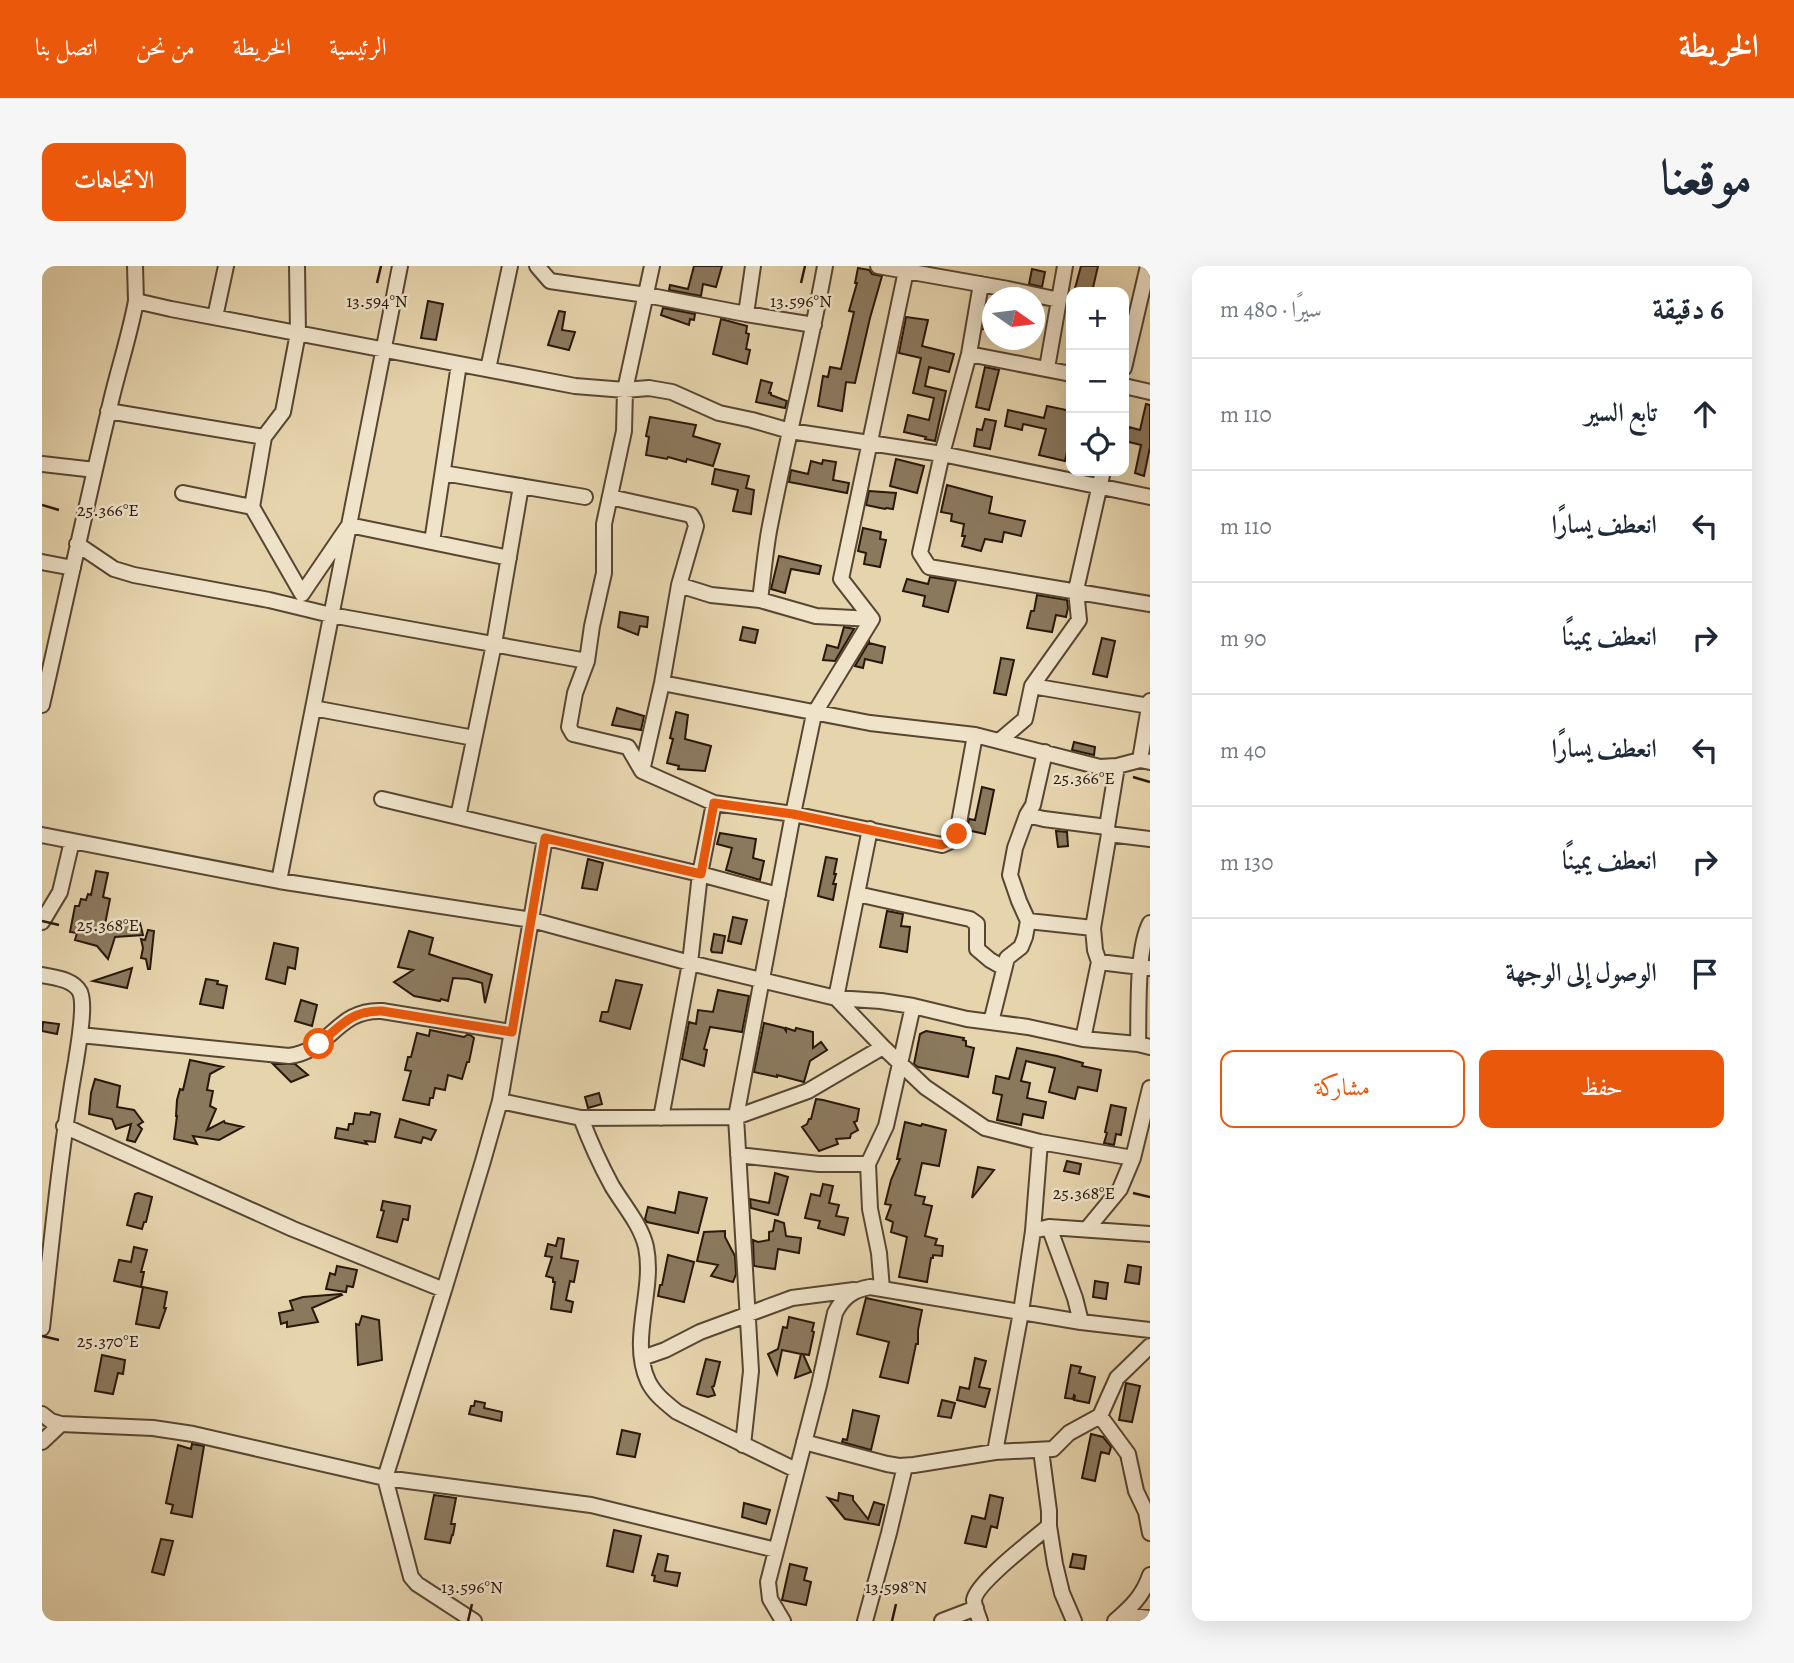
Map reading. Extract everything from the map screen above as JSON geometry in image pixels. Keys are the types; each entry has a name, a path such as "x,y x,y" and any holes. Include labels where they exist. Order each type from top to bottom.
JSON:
{"street":[{"path":"42,705 108,411 131,329 136,301 135,266"},
{"path":"215,317 226,266"},
{"path":"297,266 298,333 283,412 264,437 252,507 302,594"},
{"path":"279,881 400,266"},
{"path":"488,369 510,266"},
{"path":"537,266 550,281 814,324"},
{"path":"550,281 554,266"},
{"path":"652,266 625,390 624,431 604,524 604,573 587,661 575,692 569,727 573,734 628,747 642,771 714,803 793,814 942,845 957,834 975,735"},
{"path":"746,314 753,266"},
{"path":"760,600 769,534 825,266"},
{"path":"878,266 906,268 1059,300"},
{"path":"1047,368 1065,266"},
{"path":"1128,350 1148,266"},
{"path":"872,619 841,579 906,268"},
{"path":"981,284 969,354 942,454 920,553 929,567 1150,604"},
{"path":"136,301 575,386 625,390 649,388 671,392 719,413 790,431 942,454 1150,497"},
{"path":"969,354 1066,373"},
{"path":"432,542 459,364"},
{"path":"1129,387 1150,392"},
{"path":"108,411 264,437"},
{"path":"42,464 95,470"},
{"path":"443,473 585,497"},
{"path":"999,741 1025,719 1032,686 1079,620 1076,590 1102,476"},
{"path":"458,817 494,644 521,486"},
{"path":"183,493 252,507"},
{"path":"610,497 691,516 695,526 679,585 662,683 642,771"},
{"path":"349,525 509,558"},
{"path":"269,600 302,594 349,525"},
{"path":"77,544 124,573 167,583 587,661"},
{"path":"42,562 73,568"},
{"path":"679,585 711,594 760,600 816,616 872,619"},
{"path":"743,1445 751,1371 736,1117 814,713 872,619"},
{"path":"662,683 870,723 975,735 1100,767 1145,761 1149,704 1032,686"},
{"path":"313,708 474,738"},
{"path":"991,1022 1007,958 1021,947 1025,937 1028,921 1010,875 1015,848 1033,805 1045,752"},
{"path":"1083,1039 1099,962 1093,928 1117,766"},
{"path":"382,799 701,874 778,895"},
{"path":"661,1118 690,963 701,874 714,803"},
{"path":"1027,815 1150,839"},
{"path":"836,998 870,829"},
{"path":"42,835 279,881 532,920 690,963 836,998 914,1006 967,1019 1028,1027 1083,1039 1144,1046 1145,968 1147,929 1150,923"},
{"path":"474,1621 417,1584 411,1577 385,1478 500,1101 545,838"},
{"path":"42,922 60,892 72,841"},
{"path":"857,894 970,919 977,924 977,949 1004,968"},
{"path":"1028,921 1093,928"},
{"path":"1099,962 1145,968"},
{"path":"42,975 73,984 78,988 82,1002 80,1035 64,1126 42,1328"},
{"path":"836,998 925,1087 985,1128 1040,1142 1133,1158"},
{"path":"882,1289 879,1253 870,1209 868,1164 887,1126 914,1006"},
{"path":"80,1035 289,1056 313,1049 349,1018 368,1011 512,1032"},
{"path":"500,1101 581,1118 736,1117 808,1091 883,1047"},
{"path":"1087,1229 1120,1189 1133,1158 1150,1088"},
{"path":"581,1118 592,1149 639,1230 645,1246 648,1265 642,1358 648,1381 661,1399 677,1412 796,1470"},
{"path":"64,1126 293,1229 444,1290"},
{"path":"995,1452 1033,1231 1040,1142"},
{"path":"738,1154 819,1164 868,1164"},
{"path":"1033,1231 1049,1227 1150,1234"},
{"path":"1049,1227 1075,1298 1080,1322"},
{"path":"642,1358 665,1350 700,1332 792,1298 870,1287 1080,1322 1150,1330"},
{"path":"783,1621 768,1594 768,1582 835,1313 849,1294 859,1289"},
{"path":"804,1442 887,1464 905,1466 995,1452 1054,1449 1069,1433 1100,1416 1117,1378 1150,1346"},
{"path":"42,1414 61,1424 153,1428 179,1432 385,1478 591,1505 776,1550"},
{"path":"1100,1416 1129,1454 1136,1491 1146,1512 1150,1533"},
{"path":"42,1442 61,1424"},
{"path":"1041,1450 1055,1564 1062,1593 1074,1621"},
{"path":"865,1621 905,1466"},
{"path":"942,1621 978,1614 974,1601 978,1591 990,1577 1049,1526"},
{"path":"1119,1618 1145,1590 1150,1575"},
{"path":"1119,1618 1150,1618"}],"building":[{"path":"694,266 722,266 716,287 703,284 701,296 669,290 670,285 688,289"},
{"path":"1081,266 1098,266 1093,287 1075,287"},
{"path":"858,268 882,276 855,383 846,382 842,411 818,406 823,376 828,377 830,367 841,369 854,312 849,311"},
{"path":"1032,269 1045,272 1042,287 1029,284"},
{"path":"428,301 443,304 436,340 421,338"},
{"path":"663,308 695,314 694,320 690,319 689,325 661,315"},
{"path":"559,311 565,312 562,330 575,332 569,350 548,345"},
{"path":"906,317 928,320 922,346 954,354 949,372 929,367 925,386 946,391 935,441 904,432 908,415 929,420 934,398 913,393 921,358 899,353"},
{"path":"721,319 747,326 746,333 749,334 746,349 750,350 747,364 713,354"},
{"path":"985,367 999,370 989,410 976,407"},
{"path":"761,380 772,383 769,393 787,401 785,408 756,402"},
{"path":"1146,404 1150,405 1150,447 1144,476 1135,473 1141,445 1129,442 1129,427 1140,430"},
{"path":"1047,406 1066,410 1065,461 1039,455 1046,429 1023,424 1022,430 1005,426 1008,410 1044,418"},
{"path":"650,417 696,425 693,436 720,444 713,466 687,459 686,462 646,455"},
{"path":"985,419 996,421 990,449 974,446 977,429 982,430"},
{"path":"896,459 924,466 917,493 890,486"},
{"path":"823,460 836,462 833,480 849,483 847,493 789,482 791,470 808,474 811,461 822,464"},
{"path":"715,469 749,476 746,488 754,490 751,514 733,511 738,490 712,484"},
{"path":"947,485 992,497 989,513 1025,521 1021,536 1004,532 1002,542 985,539 981,551 962,546 964,524 951,521 952,514 941,512"},
{"path":"869,491 896,493 893,509 866,505"},
{"path":"863,528 881,532 880,539 886,540 880,567 864,564 866,553 858,551"},
{"path":"779,556 821,566 819,574 791,569 785,593 771,589"},
{"path":"930,577 956,581 948,612 923,606 925,596 903,591 907,579 928,584"},
{"path":"1037,595 1067,600 1066,617 1056,615 1052,632 1027,628"},
{"path":"620,612 648,617 647,627 640,626 638,635 618,627"},
{"path":"743,627 758,630 755,643 740,640"},
{"path":"844,627 854,629 835,661 823,660 827,645 838,648"},
{"path":"1102,638 1115,641 1107,677 1093,674"},
{"path":"869,642 885,647 882,663 865,659 863,668 855,666"},
{"path":"1001,658 1014,660 1006,695 994,693"},
{"path":"617,708 644,716 641,730 612,725"},
{"path":"676,712 688,715 685,739 711,746 705,771 678,769 679,766 667,763"},
{"path":"1074,742 1095,747 1094,755 1072,750"},
{"path":"982,787 994,790 985,834 967,830 969,819 975,820"},
{"path":"1056,831 1067,832 1068,846 1058,847"},
{"path":"720,833 756,839 753,858 764,861 760,880 726,870 732,848 717,844"},
{"path":"826,857 837,859 833,900 818,896"},
{"path":"588,859 603,863 597,890 582,888"},
{"path":"96,871 108,873 103,897 110,899 105,924 140,923 143,935 115,937 108,959 97,946 75,940 77,933 70,932 75,906 79,906 81,899 86,900 88,894 91,895"},
{"path":"887,911 903,914 901,926 910,927 907,952 880,947"},
{"path":"733,917 747,920 741,944 728,941"},
{"path":"148,930 154,931 150,969 146,959 141,958 141,939 145,940"},
{"path":"409,931 433,938 429,954 492,975 485,1003 482,983 468,979 453,978 448,1001 414,996 394,982 413,970 398,967"},
{"path":"714,934 725,936 722,953 711,950"},
{"path":"274,943 298,948 295,969 288,967 285,984 266,979"},
{"path":"132,968 127,988 93,981"},
{"path":"206,979 227,986 223,1008 200,1004"},
{"path":"616,980 642,985 630,1029 600,1021 602,1012 608,1012"},
{"path":"718,990 749,996 742,1032 710,1027 704,1049 707,1050 704,1066 682,1059 689,1022 696,1024 698,1010 713,1012"},
{"path":"301,1000 317,1005 312,1026 295,1021"},
{"path":"43,1022 59,1024 57,1034 42,1031"},
{"path":"764,1023 784,1028 786,1031 786,1028 795,1031 796,1028 813,1032 813,1048 821,1042 827,1050 810,1061 804,1082 754,1072"},
{"path":"430,1030 464,1037 470,1035 474,1038 469,1062 462,1079 448,1075 445,1090 435,1088 429,1105 403,1100 411,1071 405,1070 417,1033 429,1036"},
{"path":"926,1031 964,1038 966,1046 974,1048 968,1077 914,1064 920,1034"},
{"path":"1017,1048 1057,1056 1101,1070 1097,1091 1078,1087 1075,1099 1049,1092 1055,1068 1026,1061 1021,1081 1030,1083 1027,1098 1046,1102 1043,1118 1023,1114 1021,1125 997,1120 1002,1095 993,1093 996,1076 1009,1079"},
{"path":"190,1060 223,1067 210,1074 207,1090 213,1091 210,1106 216,1109 207,1130 224,1121 243,1127 219,1140 193,1136 197,1144 174,1139 177,1100 180,1089 183,1090"},
{"path":"273,1064 295,1064 308,1075 291,1082"},
{"path":"95,1079 120,1086 117,1107 134,1110 143,1122 138,1125 142,1129 135,1142 127,1140 131,1124 116,1129 112,1119 89,1114"},
{"path":"599,1093 602,1104 588,1108 585,1097"},
{"path":"816,1099 859,1109 857,1121 854,1122 858,1130 851,1134 850,1138 836,1139 838,1144 819,1151 802,1127 811,1119"},
{"path":"1111,1105 1126,1108 1121,1135 1116,1134 1114,1145 1104,1143"},
{"path":"371,1112 380,1114 375,1142 365,1141 367,1144 335,1138 337,1128 348,1130 349,1124 353,1124 355,1113 370,1115"},
{"path":"400,1119 436,1130 431,1140 423,1137 421,1143 395,1137"},
{"path":"905,1122 946,1130 939,1166 922,1163 915,1195 925,1197 923,1204 932,1206 925,1236 937,1239 935,1245 943,1246 942,1256 933,1255 931,1258 927,1282 899,1277 907,1237 891,1232 893,1222 886,1219 891,1205 885,1204 900,1159 897,1159"},
{"path":"1067,1161 1081,1164 1079,1174 1064,1171"},
{"path":"978,1167 994,1170 972,1198"},
{"path":"775,1173 788,1177 778,1215 751,1208 750,1199 769,1203"},
{"path":"823,1184 833,1186 829,1203 839,1205 836,1216 848,1218 844,1235 818,1228 820,1221 805,1218 811,1194 820,1196"},
{"path":"679,1192 707,1198 698,1233 647,1222 645,1219 648,1207 675,1213"},
{"path":"135,1194 152,1197 142,1229 127,1225"},
{"path":"383,1201 410,1206 408,1220 403,1219 397,1242 377,1237 384,1211 381,1210"},
{"path":"775,1220 784,1223 786,1236 801,1238 799,1253 778,1249 775,1269 754,1266 753,1240 769,1240 769,1232 773,1231"},
{"path":"725,1231 725,1237 735,1256 736,1274 733,1282 711,1276 718,1265 697,1261 704,1232"},
{"path":"558,1238 564,1239 561,1258 578,1261 574,1282 570,1281 566,1300 573,1302 571,1312 551,1309 555,1282 553,1278 546,1276 552,1257 545,1256 548,1244 556,1246"},
{"path":"134,1247 147,1250 141,1272 144,1272 141,1287 114,1281 119,1260 131,1262"},
{"path":"668,1255 694,1262 684,1302 658,1296"},
{"path":"1128,1265 1141,1267 1139,1284 1125,1282"},
{"path":"337,1266 357,1270 353,1287 347,1286 346,1292 326,1289 330,1273 335,1275"},
{"path":"1095,1281 1108,1283 1106,1299 1093,1297"},
{"path":"143,1287 167,1292 166,1308 159,1328 136,1324"},
{"path":"341,1294 312,1308 318,1322 287,1327 287,1322 281,1324 279,1313 293,1310 290,1301 303,1297"},
{"path":"866,1298 922,1310 918,1344 908,1383 880,1377 889,1342 857,1334"},
{"path":"362,1316 379,1320 382,1360 358,1365 356,1324 359,1325"},
{"path":"789,1317 814,1323 809,1355 803,1354 811,1372 795,1378 801,1354 782,1350 777,1374 768,1354 778,1349 783,1327 787,1328"},
{"path":"102,1355 125,1360 123,1374 118,1373 113,1394 95,1391"},
{"path":"975,1358 986,1361 979,1387 990,1389 985,1407 957,1400 960,1387 969,1389"},
{"path":"706,1359 720,1362 712,1387 715,1395 708,1397 697,1394"},
{"path":"1071,1365 1081,1367 1079,1373 1095,1377 1089,1403 1074,1400 1074,1395 1073,1399 1065,1398"},
{"path":"1126,1383 1140,1386 1132,1422 1119,1420"},
{"path":"942,1400 955,1403 951,1418 938,1416"},
{"path":"475,1401 485,1403 484,1408 502,1412 501,1421 469,1414"},
{"path":"853,1410 879,1416 871,1450 842,1442 843,1439 847,1440"},
{"path":"622,1430 640,1434 635,1457 617,1454"},
{"path":"1091,1434 1103,1437 1111,1447 1109,1454 1101,1452 1095,1481 1082,1478"},
{"path":"192,1444 204,1446 192,1517 171,1513 173,1505 166,1503 178,1445 191,1449"},
{"path":"839,1493 853,1496 853,1500 868,1519 874,1502 884,1505 879,1525 845,1519 828,1498 838,1501"},
{"path":"434,1495 456,1498 451,1524 455,1524 450,1543 425,1539"},
{"path":"990,1495 1003,1498 997,1528 991,1526 986,1547 965,1543 972,1516 985,1519"},
{"path":"744,1503 770,1510 766,1524 742,1517"},
{"path":"614,1530 641,1536 633,1572 607,1566"},
{"path":"161,1539 173,1541 164,1575 152,1572"},
{"path":"658,1554 668,1556 665,1571 680,1573 677,1586 654,1581 655,1576 652,1575"},
{"path":"1073,1554 1086,1556 1084,1569 1070,1567"},
{"path":"790,1564 807,1568 804,1580 811,1582 806,1605 782,1600"}],"route":[{"path":"319,1044 349,1018 368,1011 512,1032 545,838 701,874 714,803 793,814 942,845 957,834"}]}
